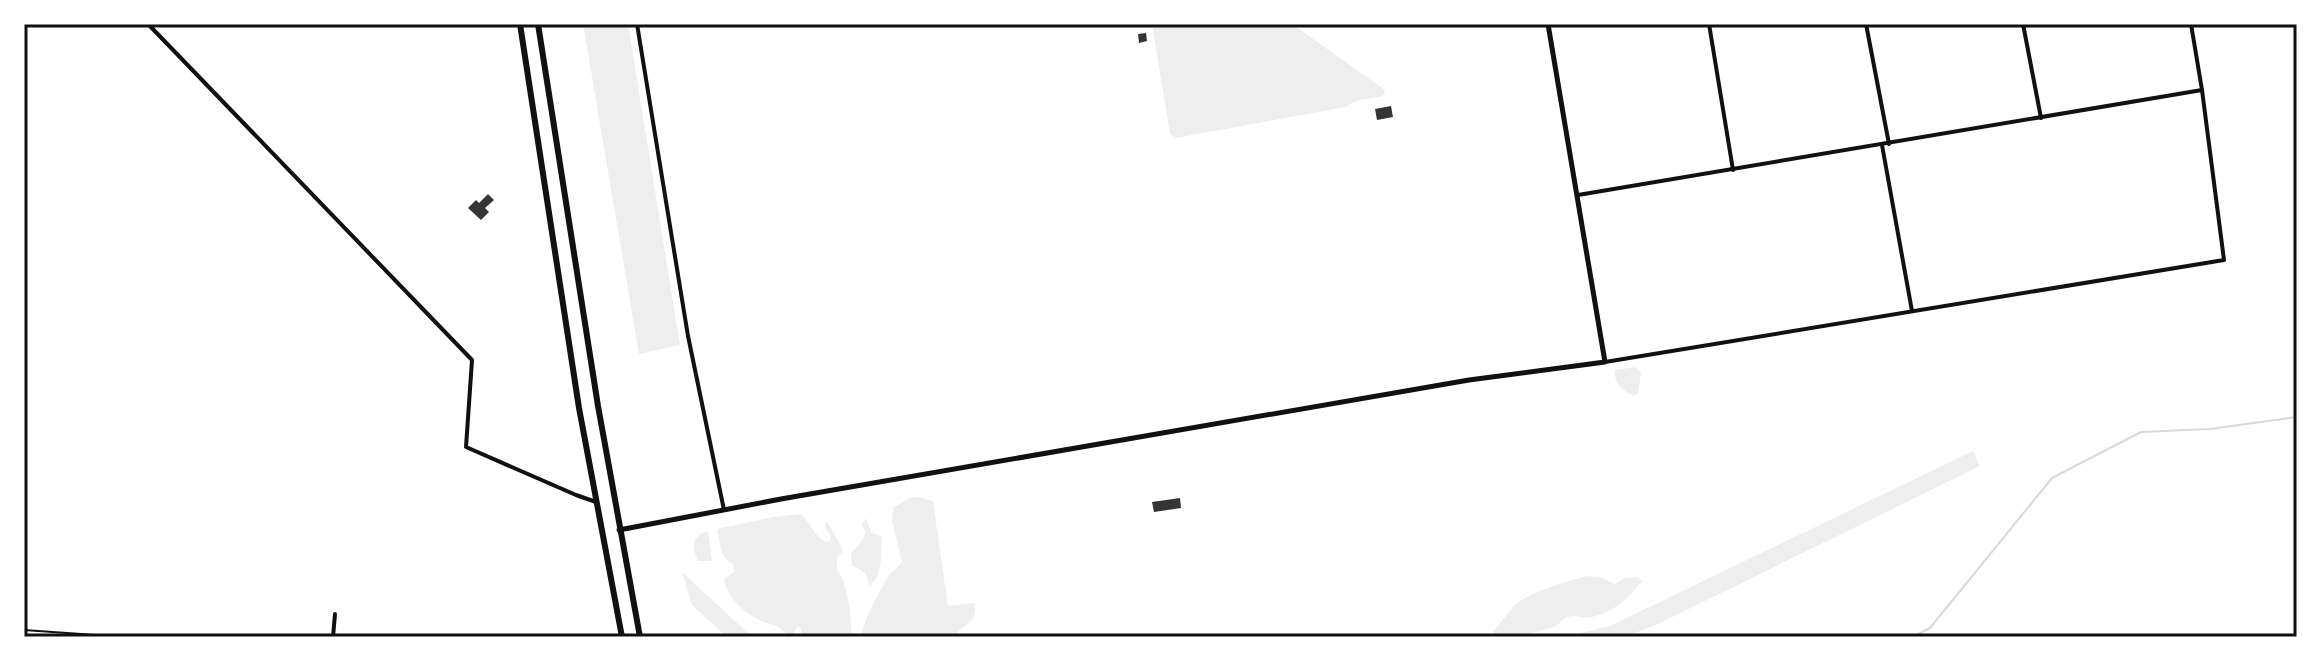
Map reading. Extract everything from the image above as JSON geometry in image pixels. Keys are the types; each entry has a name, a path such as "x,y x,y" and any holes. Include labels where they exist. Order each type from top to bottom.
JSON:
{"main road":[{"path":"520,24 579,408 622,637"},
{"path":"538,24 598,406 640,637"},
{"path":"579,408 598,406"},
{"path":"602,533 619,530"}],"street":[{"path":"148,24 472,360 466,447 596,502"},
{"path":"637,24 688,336 724,511"},
{"path":"1548,24 1605,362"},
{"path":"1709,24 1733,170"},
{"path":"1866,24 1889,144"},
{"path":"2023,24 2041,118"},
{"path":"619,530 1469,380 1605,362 2224,260 2191,24"},
{"path":"1578,195 2202,90"},
{"path":"1882,145 1912,311"},
{"path":"333,637 335,614"}],"lane":[{"path":"24,630 124,637"}],"shaded area":[{"path":"583,24 628,24 680,345 639,354"},
{"path":"1152,24 1292,24 1385,90 1383,96 1355,101 1346,107 1176,138 1170,134"},
{"path":"1636,367 1641,373 1638,393 1634,396 1620,386 1615,370"},
{"path":"1973,451 1980,466 1658,624 1627,636 1567,637 1612,625"},
{"path":"918,497 933,501 948,606 975,603 974,616 954,637 862,637 876,598 888,577 902,562 892,521 893,508"},
{"path":"800,514 826,542 831,537 825,527 828,523 841,546 837,569 844,582 849,604 852,637 801,637 798,626 795,637 789,637 777,627 745,611 731,597 725,585 724,579 734,572 733,564 723,554 717,529"},
{"path":"866,518 871,532 882,537 879,570 870,586 865,573 852,565 851,554 866,532 862,525"},
{"path":"708,531 712,561 698,561 694,551 695,539"},
{"path":"682,572 752,637 727,637 692,605"},
{"path":"1588,576 1600,577 1615,584 1624,578 1637,577 1642,581 1620,604 1600,615 1571,616 1538,632 1492,637 1521,600"}],"building":[{"path":"1146,33 1147,41 1139,43 1138,34"},
{"path":"1391,106 1393,117 1377,120 1375,109"},
{"path":"488,194 494,200 485,208 489,212 481,220 468,208"},
{"path":"1180,498 1181,508 1154,512 1152,502"}],"waterway":[{"path":"1913,637 1930,628 2052,478 2141,432 2210,429 2297,417"}]}
